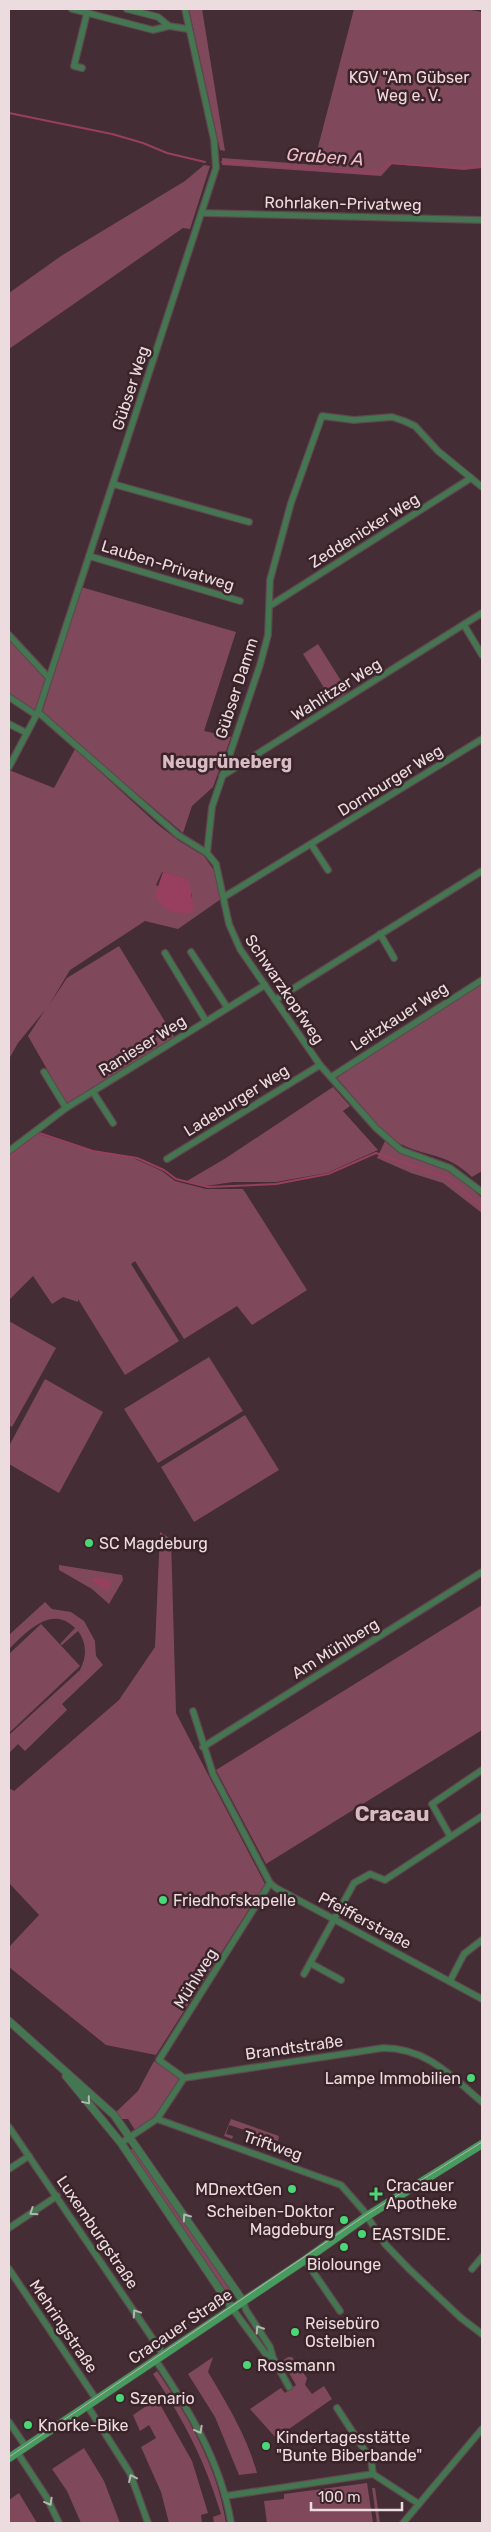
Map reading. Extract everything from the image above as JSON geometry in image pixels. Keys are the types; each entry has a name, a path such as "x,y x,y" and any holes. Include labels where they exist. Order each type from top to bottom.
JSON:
{"main road":[{"name":"Cracauer Straße","path":"9,2458 305,2260 367,2216 482,2144"}],"street":[{"path":"72,9 153,30 169,26 188,29"},
{"path":"127,9 158,17 169,26"},
{"name":"Gübser Weg","path":"9,768 37,714 216,168 216,154 185,9"},
{"path":"82,68 74,66 87,13"},
{"name":"Rohrlaken-Privatweg","path":"202,213 482,220"},
{"name":"Gübser Damm","path":"207,853 212,808 260,665 268,635 271,605 270,580 291,503 322,416 354,420 392,417 404,421 415,426 438,451 471,478"},
{"path":"471,478 482,487"},
{"name":"Zeddenicker Weg","path":"271,605 471,478"},
{"path":"113,484 249,522"},
{"name":"Lauben-Privatweg","path":"89,556 240,601"},
{"name":"Wahlitzer Weg","path":"222,776 482,613"},
{"path":"464,625 482,655"},
{"path":"9,635 48,678"},
{"name":"Schwarzkopfweg","path":"9,697 37,714 178,835 207,853 216,864 234,937 320,1065 393,1145 409,1154 450,1168 482,1192"},
{"path":"9,724 27,733"},
{"name":"Dornburger Weg","path":"224,897 482,739"},
{"path":"311,844 328,870"},
{"path":"275,1000 482,871"},
{"path":"380,934 394,958"},
{"path":"191,952 226,1008"},
{"name":"Ranieser Weg","path":"165,953 206,1021"},
{"name":"Leitzkauer Weg","path":"331,1077 482,980"},
{"name":"Ranieser Weg","path":"9,1151 66,1108 265,985"},
{"name":"Ladeburger Weg","path":"167,1159 320,1065"},
{"path":"44,1072 66,1108"},
{"name":"Ranieser Weg","path":"94,1092 113,1122"},
{"name":"Am Mühlberg","path":"203,1747 482,1572"},
{"path":"193,1710 213,1774 270,1883"},
{"path":"450,1836 432,1804 482,1770"},
{"path":"304,1974 354,1883 370,1874 385,1880 482,1816"},
{"name":"Pfeifferstraße","path":"270,1883 482,1999"},
{"name":"Mühlweg","path":"184,2078 159,2060 270,1883"},
{"path":"450,1981 464,1954 482,1940"},
{"path":"310,1964 341,1980"},
{"path":"9,2021 107,2108 131,2137 243,2301 246,2310 270,2347 273,2358 289,2387"},
{"name":"Brandtstraße","path":"184,2078 384,2048 398,2048 425,2056 482,2102"},
{"path":"44,2052 121,2143 232,2308 265,2353 273,2358"},
{"path":"121,2143 157,2119 184,2078"},
{"name":"Triftweg","path":"157,2119 334,2181 347,2190 385,2244 409,2269 461,2318 482,2334"},
{"name":"Luxemburgstraße","path":"9,2127 163,2354"},
{"path":"9,2169 29,2156"},
{"path":"9,2228 57,2196"},
{"path":"472,2269 482,2257"},
{"path":"305,2260 340,2311"},
{"name":"Mehringstraße","path":"9,2269 96,2399"},
{"path":"155,2359 204,2438 225,2496 231,2523"},
{"path":"87,2405 130,2473 148,2523"},
{"path":"337,2408 371,2460 373,2474"},
{"path":"9,2422 26,2447"},
{"path":"403,2523 482,2429"},
{"path":"17,2452 47,2498 59,2523"},
{"path":"225,2496 373,2474 419,2504"}],"green space":[{"path":"189,9 202,9 225,151 220,150"},
{"name":"KGV \"Am Gübser Weg e. V.","path":"354,9 466,9 482,12 482,168 464,170 392,164 381,176 222,165 222,158 318,165 318,147"},
{"path":"204,165 210,166 190,229 183,228 9,349 9,293 61,256 185,181"},
{"path":"81,587 236,632 204,731 231,737 213,787 192,806 183,833 42,713"},
{"path":"9,635 49,678 36,715 9,697"},
{"path":"318,644 348,692 333,702 303,654"},
{"path":"75,749 157,824 179,841 204,856 218,876 221,899 178,929 145,921 70,970 49,1005 67,978 119,946 175,1038 67,1104 28,1036 45,1010 18,1043 9,1059 9,770 54,788","holes":["162,872 185,878 192,895 192,906 156,885"]},
{"path":"482,983 482,1171 472,1177 453,1163 407,1147 390,1137 337,1078 384,1044"},
{"path":"333,1087 350,1106 343,1111 378,1150 327,1173 276,1182 233,1182 206,1186 187,1181 226,1158"},
{"path":"35,1133 92,1151 131,1157 162,1171 175,1181 206,1189 243,1189 307,1290 252,1325 237,1306 184,1339 135,1261 131,1264 179,1341 125,1375 78,1299 78,1302 63,1297 52,1304 33,1276 9,1300 9,1153"},
{"path":"385,1141 408,1156 458,1176 482,1198 482,1213 443,1183 411,1173 377,1158"},
{"path":"9,1321 56,1348 12,1427 9,1425"},
{"path":"209,1357 243,1411 158,1463 124,1409"},
{"path":"45,1379 103,1412 59,1493 9,1464 9,1446"},
{"path":"245,1415 279,1470 194,1522 161,1467"},
{"path":"160,1532 171,1539 176,1713 265,1884 156,2055 106,2045 9,1967 9,1947 39,1915 9,1883 9,1788 14,1791 119,1700 155,1647"},
{"path":"59,1565 122,1575 123,1580 109,1604 92,1589 59,1570"},
{"path":"45,1602 52,1609 71,1612 84,1621 95,1641 96,1656 103,1665 62,1704 67,1710 25,1751 18,1744 9,1753 9,1735 80,1670 84,1660 83,1640 78,1631 62,1645 60,1644 75,1628 66,1621 57,1619 48,1620 31,1629 9,1649 9,1635"},
{"path":"482,1605 482,1730 266,1864 216,1770"},
{"path":"41,1624 80,1666 9,1733 9,1654"},
{"path":"154,2061 182,2079 157,2119 135,2130 128,2119 121,2119 116,2112 138,2091"},
{"path":"231,2119 279,2136 278,2141 229,2125 226,2134 233,2136 232,2139 224,2136"},
{"path":"134,2146 234,2292 228,2296 130,2151"},
{"path":"213,2357 208,2372 242,2433 257,2473 239,2475 215,2417 188,2374"},
{"path":"292,2357 307,2378 305,2385 312,2394 324,2386 332,2399 276,2438 250,2409 281,2388 285,2393 296,2385 282,2361"},
{"path":"157,2371 191,2425 209,2462 222,2502 226,2523 214,2523 213,2517 221,2514 208,2476 193,2441 153,2374"},
{"path":"157,2399 192,2461 208,2513 201,2515 202,2523 169,2523 161,2492 141,2447 156,2438 149,2425 140,2431 133,2415"},
{"path":"84,2448 104,2481 120,2523 81,2523 67,2491 52,2469"},
{"path":"367,2483 373,2523 267,2523 264,2501 284,2499 284,2494"},
{"path":"372,2488 375,2488 380,2523 377,2523"},
{"path":"19,2493 37,2523 9,2523 9,2500"}],"shaded area":[{"path":"163,872 186,878 190,885 194,912 181,913 171,911 158,901 155,895"},
{"path":"94,1577 111,1581 110,1588 105,1590 92,1580"}],"waterway":[{"name":"Graben A","path":"9,113 112,134 143,143 167,153 205,162"},
{"name":"Graben A","path":"222,162 378,173 389,163 461,168 482,166"},
{"path":"9,1158 39,1133 93,1151 137,1158 164,1170 176,1179 208,1187 276,1184 328,1174 376,1153 448,1178 482,1207"}],"tram line":[{"path":"9,2457 366,2215 482,2142"}],"place":[{"name":"SC Magdeburg","path":"89,1543"},
{"name":"Friedhofskapelle","path":"163,1900"},
{"name":"Lampe Immobilien","path":"471,2078"},
{"name":"MDnextGen","path":"292,2189"},
{"name":"Cracauer Apotheke","path":"376,2194"},
{"name":"Scheiben-Doktor Magdeburg","path":"344,2220"},
{"name":"EASTSIDE.","path":"362,2234"},
{"name":"Biolounge","path":"344,2247"},
{"name":"Reisebüro Ostelbien","path":"295,2332"},
{"name":"Rossmann","path":"247,2365"},
{"name":"Szenario","path":"120,2398"},
{"name":"Knorke-Bike","path":"28,2425"},
{"name":"Kindertagesstätte \"Bunte Biberbande\"","path":"266,2446"}],"district":[{"name":"Neugrüneberg","path":"227,762"},
{"name":"Cracau","path":"392,1814"}]}
